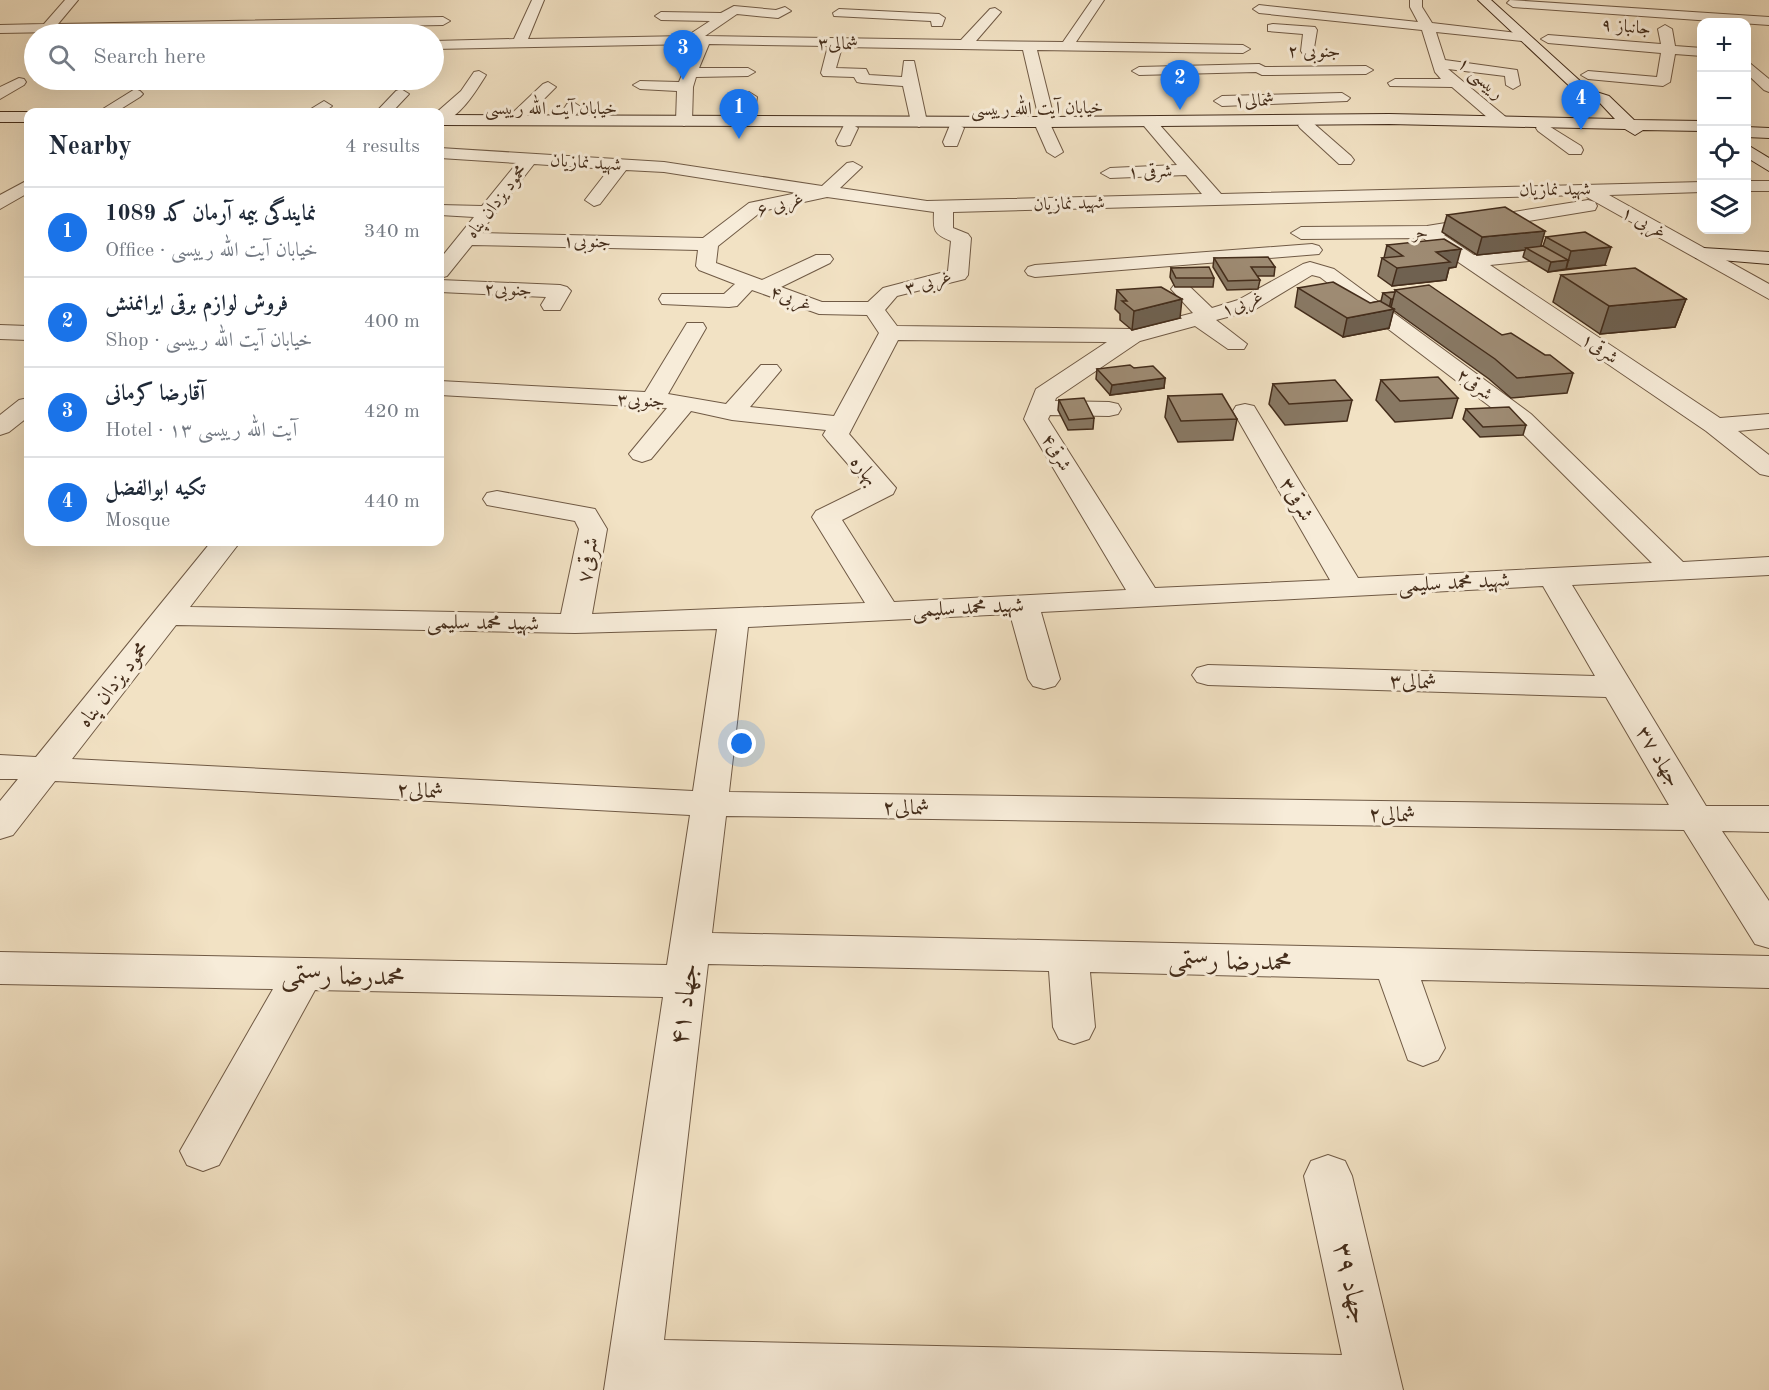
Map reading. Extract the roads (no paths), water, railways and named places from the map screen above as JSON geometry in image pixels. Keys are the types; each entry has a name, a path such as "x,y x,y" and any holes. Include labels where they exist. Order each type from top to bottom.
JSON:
{"street":[{"path":"51,24 72,0"},
{"path":"519,44 538,0"},
{"path":"807,42 853,0 954,9"},
{"path":"1067,46 1098,0"},
{"path":"1484,0 1495,13 1585,93 1604,99 1633,128 1697,131"},
{"path":"1621,0 1629,11"},
{"path":"1512,1 1769,21"},
{"path":"1512,1 1527,17"},
{"path":"1346,160 1305,122 1243,49 1255,29 1260,5 1522,37"},
{"name":"رییسی ۱","path":"1416,5 1428,27 1442,72 1501,121"},
{"path":"195,24 204,9"},
{"path":"664,167 684,133 688,80 696,40 734,10 778,14 785,11"},
{"path":"1472,11 1495,13"},
{"path":"314,24 330,12"},
{"path":"964,45 996,12"},
{"path":"1604,99 1609,93 1584,71 1661,82 1669,49 1662,14"},
{"path":"288,24 361,23 440,16 439,24"},
{"path":"655,25 724,17"},
{"path":"831,20 939,18 937,23"},
{"name":"شمالی۳","path":"444,45 519,44 555,48 655,25 696,40 740,37 837,43 1243,49"},
{"path":"0,29 24,28"},
{"path":"1255,29 1310,30 1308,51"},
{"name":"جانباز ۹","path":"1564,53 1544,36 1697,52"},
{"path":"837,43 831,54 828,73 861,72 862,79 909,82"},
{"path":"1029,46 1045,124 1055,153"},
{"path":"1751,61 1769,87"},
{"path":"909,64 909,82 919,122"},
{"path":"1440,64 1512,73 1513,85"},
{"path":"1139,71 1260,70"},
{"name":"جنوبی ۲","path":"1260,70 1366,70"},
{"path":"640,86 748,72"},
{"path":"444,115 466,94 479,75"},
{"path":"0,94 19,82"},
{"path":"1395,83 1456,83"},
{"path":"514,120 548,87"},
{"path":"112,108 135,94"},
{"path":"388,108 401,94"},
{"path":"745,122 749,97"},
{"name":"شمالی۱","path":"1222,101 1342,98"},
{"path":"1153,108 1160,124 1190,170 1216,199"},
{"path":"0,117 24,117"},
{"name":"خیابان آیت الله رییسی","path":"444,119 565,118 684,133 953,135 1045,124"},
{"name":"خیابان آیت الله رییسی","path":"444,127 565,118"},
{"name":"خیابان آیت الله رییسی","path":"684,133 745,122 1160,124 1501,121 1633,128"},
{"name":"خیابان آیت الله رییسی","path":"1305,122 1633,128"},
{"path":"0,125 24,125"},
{"path":"1633,128 1697,126"},
{"path":"1751,126 1769,126"},
{"path":"1544,128 1575,150"},
{"path":"1751,132 1769,133"},
{"path":"1751,152 1769,166"},
{"name":"شهید نمازیان","path":"444,153 664,167 826,192 866,206 944,206 987,197 1019,204 1697,187"},
{"name":"محمود یزدان پناه","path":"444,265 454,247 488,212 530,158"},
{"path":"594,200 621,165"},
{"path":"826,192 853,166"},
{"name":"شرقی ۱","path":"1110,173 1190,170"},
{"path":"1380,175 1401,194"},
{"path":"1751,186 1769,186"},
{"name":"غربی ۱","path":"1585,189 1769,293"},
{"name":"غربی ۶","path":"708,244 756,207 826,192"},
{"path":"1276,197 1308,250"},
{"name":"حر","path":"1035,271 1144,264 1199,256 1308,250 1609,202"},
{"path":"1019,204 1028,225"},
{"name":"غربی ۳","path":"874,309 890,292 958,275 961,238 943,231 944,206"},
{"path":"444,210 488,212"},
{"name":"شرقی۱","path":"1427,232 1715,426 1769,468"},
{"path":"661,267 685,243"},
{"name":"جنوبی۱","path":"454,247 708,244"},
{"name":"غربی۴","path":"708,244 706,266 819,308 874,309"},
{"name":"غربی۱","path":"1132,336 1246,305 1308,250"},
{"name":"شرقی۲","path":"1308,250 1327,273 1522,419 1676,571"},
{"path":"1471,261 1557,252"},
{"path":"1703,254 1769,258"},
{"path":"670,299 729,301 757,285 824,259"},
{"name":"جنوبی۲","path":"444,286 560,291 552,305"},
{"path":"1181,289 1202,317 1236,344"},
{"path":"874,309 890,333"},
{"path":"890,333 1084,327 1132,336"},
{"path":"652,400 695,328"},
{"path":"0,332 24,333"},
{"path":"842,424 890,333"},
{"name":"شرقی۴","path":"1132,336 1045,394 1036,419 1146,598"},
{"path":"732,413 769,370"},
{"name":"جنوبی۳","path":"444,388 685,402 732,413 842,424"},
{"path":"642,454 685,402"},
{"path":"0,427 24,408"},
{"path":"1040,408 1109,409"},
{"name":"شرقی۳","path":"1245,411 1349,587"},
{"path":"1715,426 1769,421"},
{"name":"بهاره","path":"842,424 836,435 883,488 826,517 885,611"},
{"name":"شرقی۷","path":"497,499 585,515 593,529 575,624"},
{"name":"محمود یزدان پناه","path":"0,826 223,546"},
{"name":"شهید محمد سلیمی","path":"167,616 575,624 885,611 1769,566"},
{"name":"جهاد ۳۷","path":"1552,577 1695,818 1769,933"},
{"path":"1023,604 1044,679"},
{"name":"جهاد ۴۱","path":"633,1377 734,618"},
{"name":"شمالی۳","path":"1208,675 1618,687"},
{"name":"شمالی۲","path":"0,767 710,804 1769,819"},
{"path":"1068,956 1074,1027"},
{"name":"محمدرضا رستمی","path":"0,969 303,974 1068,956 1769,972"},
{"path":"1395,964 1423,1048"},
{"path":"203,1151 303,974"},
{"name":"جهاد ۳۹","path":"1328,1176 1375,1386"},
{"path":"633,1377 1375,1386"}],"place":[{"name":"آقارضا کرمانی","path":"683,80"},
{"name":"فروش لوازم برقی ایرانمنش","path":"1180,110"},
{"name":"تکیه ابوالفضل","path":"1581,130"},
{"name":"نمایندگی بیمه آرمان کد 1089","path":"739,139"}]}
